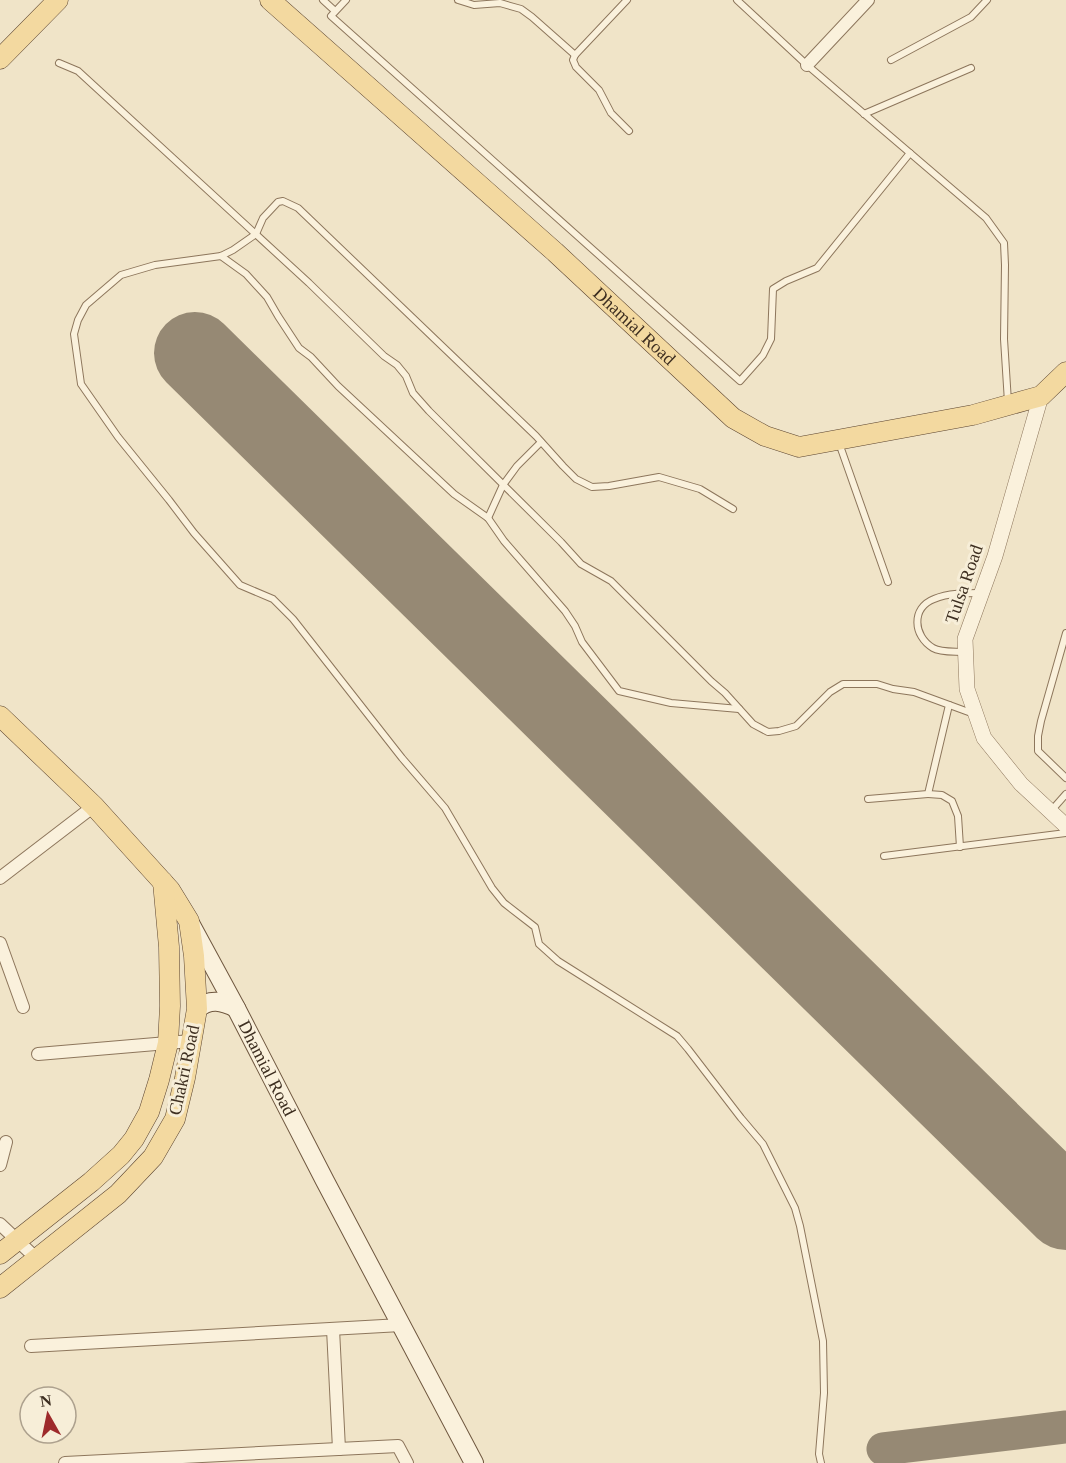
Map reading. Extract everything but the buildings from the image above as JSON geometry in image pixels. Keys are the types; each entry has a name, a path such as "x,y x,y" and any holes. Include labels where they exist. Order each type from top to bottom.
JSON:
{"main road":[{"path":"0,59 58,0"},
{"name":"Dhamial Road","path":"270,0 555,252 733,418 765,436 799,447 973,415 1041,396 1066,372"},
{"name":"Dhamial Road","path":"1,717 94,806 170,890 236,1008 474,1463"},
{"name":"Chakri Road","path":"0,1254 91,1182 124,1152 149,1112 168,1043 169,947 163,882"},
{"name":"Chakri Road","path":"0,1288 118,1194 153,1157 175,1119 197,1009 194,956 189,921"},
{"path":"197,1009 202,1004 214,1001 221,1001 236,1008"}],"street":[{"path":"807,65 868,0"},
{"name":"Tulsa Road","path":"1041,396 995,556 965,639 967,689 984,738 1021,784 1066,826"},
{"path":"0,878 94,806"},
{"path":"0,943 23,1007"},
{"path":"38,1054 191,1041"},
{"path":"0,1165 6,1142"},
{"path":"0,1224 37,1259"},
{"path":"31,1346 401,1325"},
{"path":"333,1329 339,1449"},
{"path":"65,1463 398,1446 407,1463"}],"lane":[{"path":"323,0 335,11"},
{"path":"346,0 331,16 740,381 763,355 771,339 773,289 817,268 910,153"},
{"path":"459,0 474,5 500,3 521,9 575,56"},
{"path":"627,0 573,60 576,67 599,90 611,113 629,131"},
{"path":"737,0 807,65 986,218 1004,243 1004,339 1008,405"},
{"path":"891,60 971,17 987,0"},
{"path":"59,63 78,71 309,283 384,356 397,365 406,376 413,393 429,411 581,564 611,580 753,724 768,732 796,726 830,692 843,684 877,684 914,692 976,715"},
{"path":"864,114 971,68"},
{"path":"733,509 700,489 659,477 592,487 576,479 541,441 297,208 284,201 278,202 263,218 256,234 221,256 155,266 121,275 86,305 74,334 81,384 118,436 194,533 240,585 273,599 293,619 402,758 445,808 492,888 504,903 535,927 539,944 558,961 677,1036 763,1144 795,1208 823,1341 824,1393 819,1454 821,1463"},
{"path":"221,256 246,274 267,297 299,348 454,494 488,518 504,541 566,611 582,642 619,691 671,703 739,709"},
{"path":"838,440 888,582"},
{"path":"488,518 503,484 541,441"},
{"path":"965,652 937,650 931,647 919,633 918,615 933,599 962,593 981,593"},
{"path":"1066,633 1041,722 1038,751 1066,778"},
{"path":"928,794 949,705"},
{"path":"1050,811 1066,794"},
{"path":"868,799 942,795 952,801 958,816 960,847"},
{"path":"884,856 1066,833"}],"taxiway":[{"path":"883,1449 1066,1427"}],"runway":[{"path":"195,353 1066,1209"}]}
